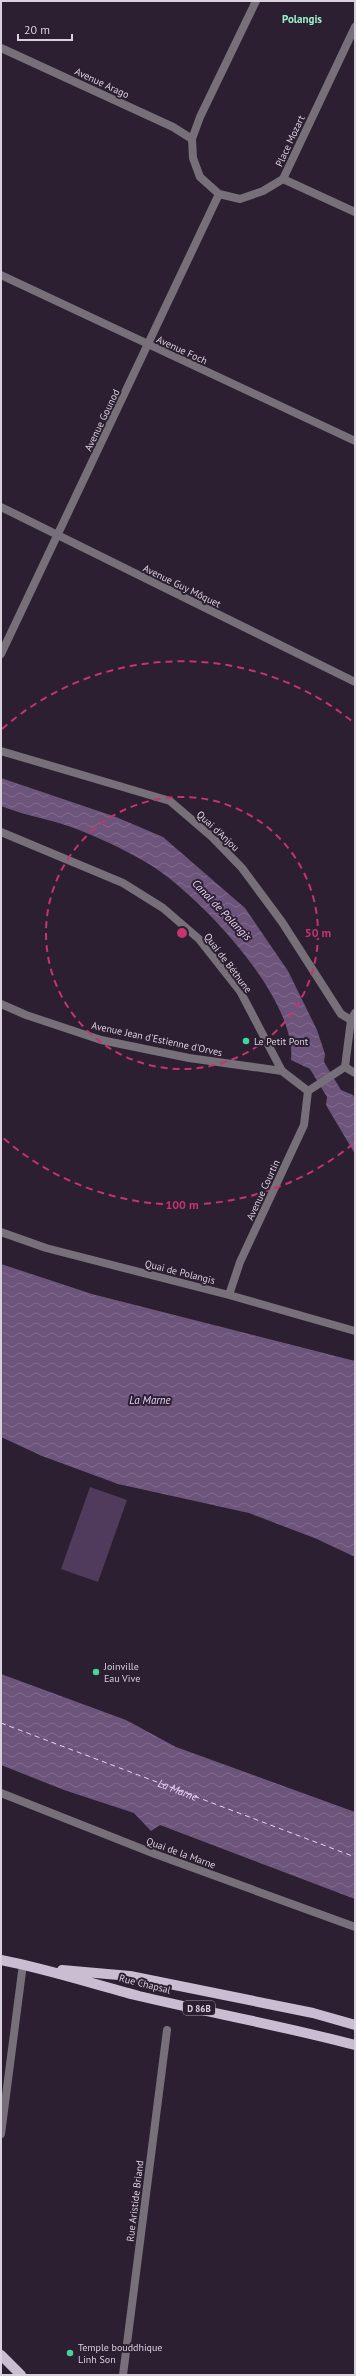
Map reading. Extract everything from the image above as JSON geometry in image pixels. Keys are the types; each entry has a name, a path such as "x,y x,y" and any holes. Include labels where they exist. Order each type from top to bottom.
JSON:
{"main road":[{"name":"Rue Chapsal","path":"1,1960 44,1969 139,1996 282,2026 355,2045"},
{"path":"44,1969 104,1972 130,1976 313,2013 355,2024"},
{"path":"1,2355 21,2375"}],"street":[{"name":"Place Mozart","path":"256,1 200,117 192,138 193,158 200,177 219,194 240,199 263,191 283,179 355,27"},
{"name":"Avenue Arago","path":"1,48 173,127 192,138"},
{"path":"283,179 355,212"},
{"name":"Avenue Gounod","path":"1,654 149,345 219,194"},
{"name":"Avenue Foch","path":"1,275 355,441"},
{"name":"Avenue Guy Môquet","path":"1,507 355,682"},
{"name":"Quai d'Anjou","path":"1,751 170,801 212,837 242,868 282,922 341,1014 353,1016"},
{"name":"Quai de Béthune","path":"1,832 123,883 163,908 199,939 240,991 282,1071"},
{"name":"Avenue Jean d'Estienne d'Orves","path":"1,1004 26,1015 101,1040 189,1058 282,1071 308,1091"},
{"path":"308,1091 345,1067 353,1016"},
{"path":"345,1067 355,1073"},
{"name":"Avenue Courtin","path":"229,1295 240,1262 304,1125 308,1091"},
{"name":"Quai de Polangis","path":"1,1232 46,1248 229,1295 355,1331"},
{"name":"Quai de la Marne","path":"1,1793 155,1854 355,1927"},
{"path":"1,2134 23,1964"},
{"name":"Rue Aristide Briand","path":"122,2375 168,2030"}],"shaded area":[{"path":"90,1487 127,1500 98,1582 61,1569"}],"water":[{"name":"Canal de Polangis","path":"1,778 116,817 163,837 245,908 288,971 317,1030 325,1054 324,1062 341,1090 353,1095 355,1099 355,1154 326,1105 327,1097 310,1069 291,1060 289,1035 278,1007 261,977 239,947 214,919 164,874 133,855 83,831 1,806"},
{"name":"La Marne","path":"1,1264 92,1294 355,1361 355,1557 317,1539 249,1513 118,1484 42,1456 1,1437"},
{"name":"La Marne","path":"1,1674 126,1720 176,1747 355,1812 355,1899 160,1825 151,1831 134,1813 64,1790 1,1765"}],"ferry route":[{"path":"1,1723 355,1857"}],"place":[{"name":"Le Petit Pont","path":"246,1041"},
{"name":"Joinville Eau Vive","path":"96,1672"},
{"name":"Temple bouddhique Linh Son","path":"70,2353"}],"district":[{"name":"Polangis","path":"302,19"}]}
